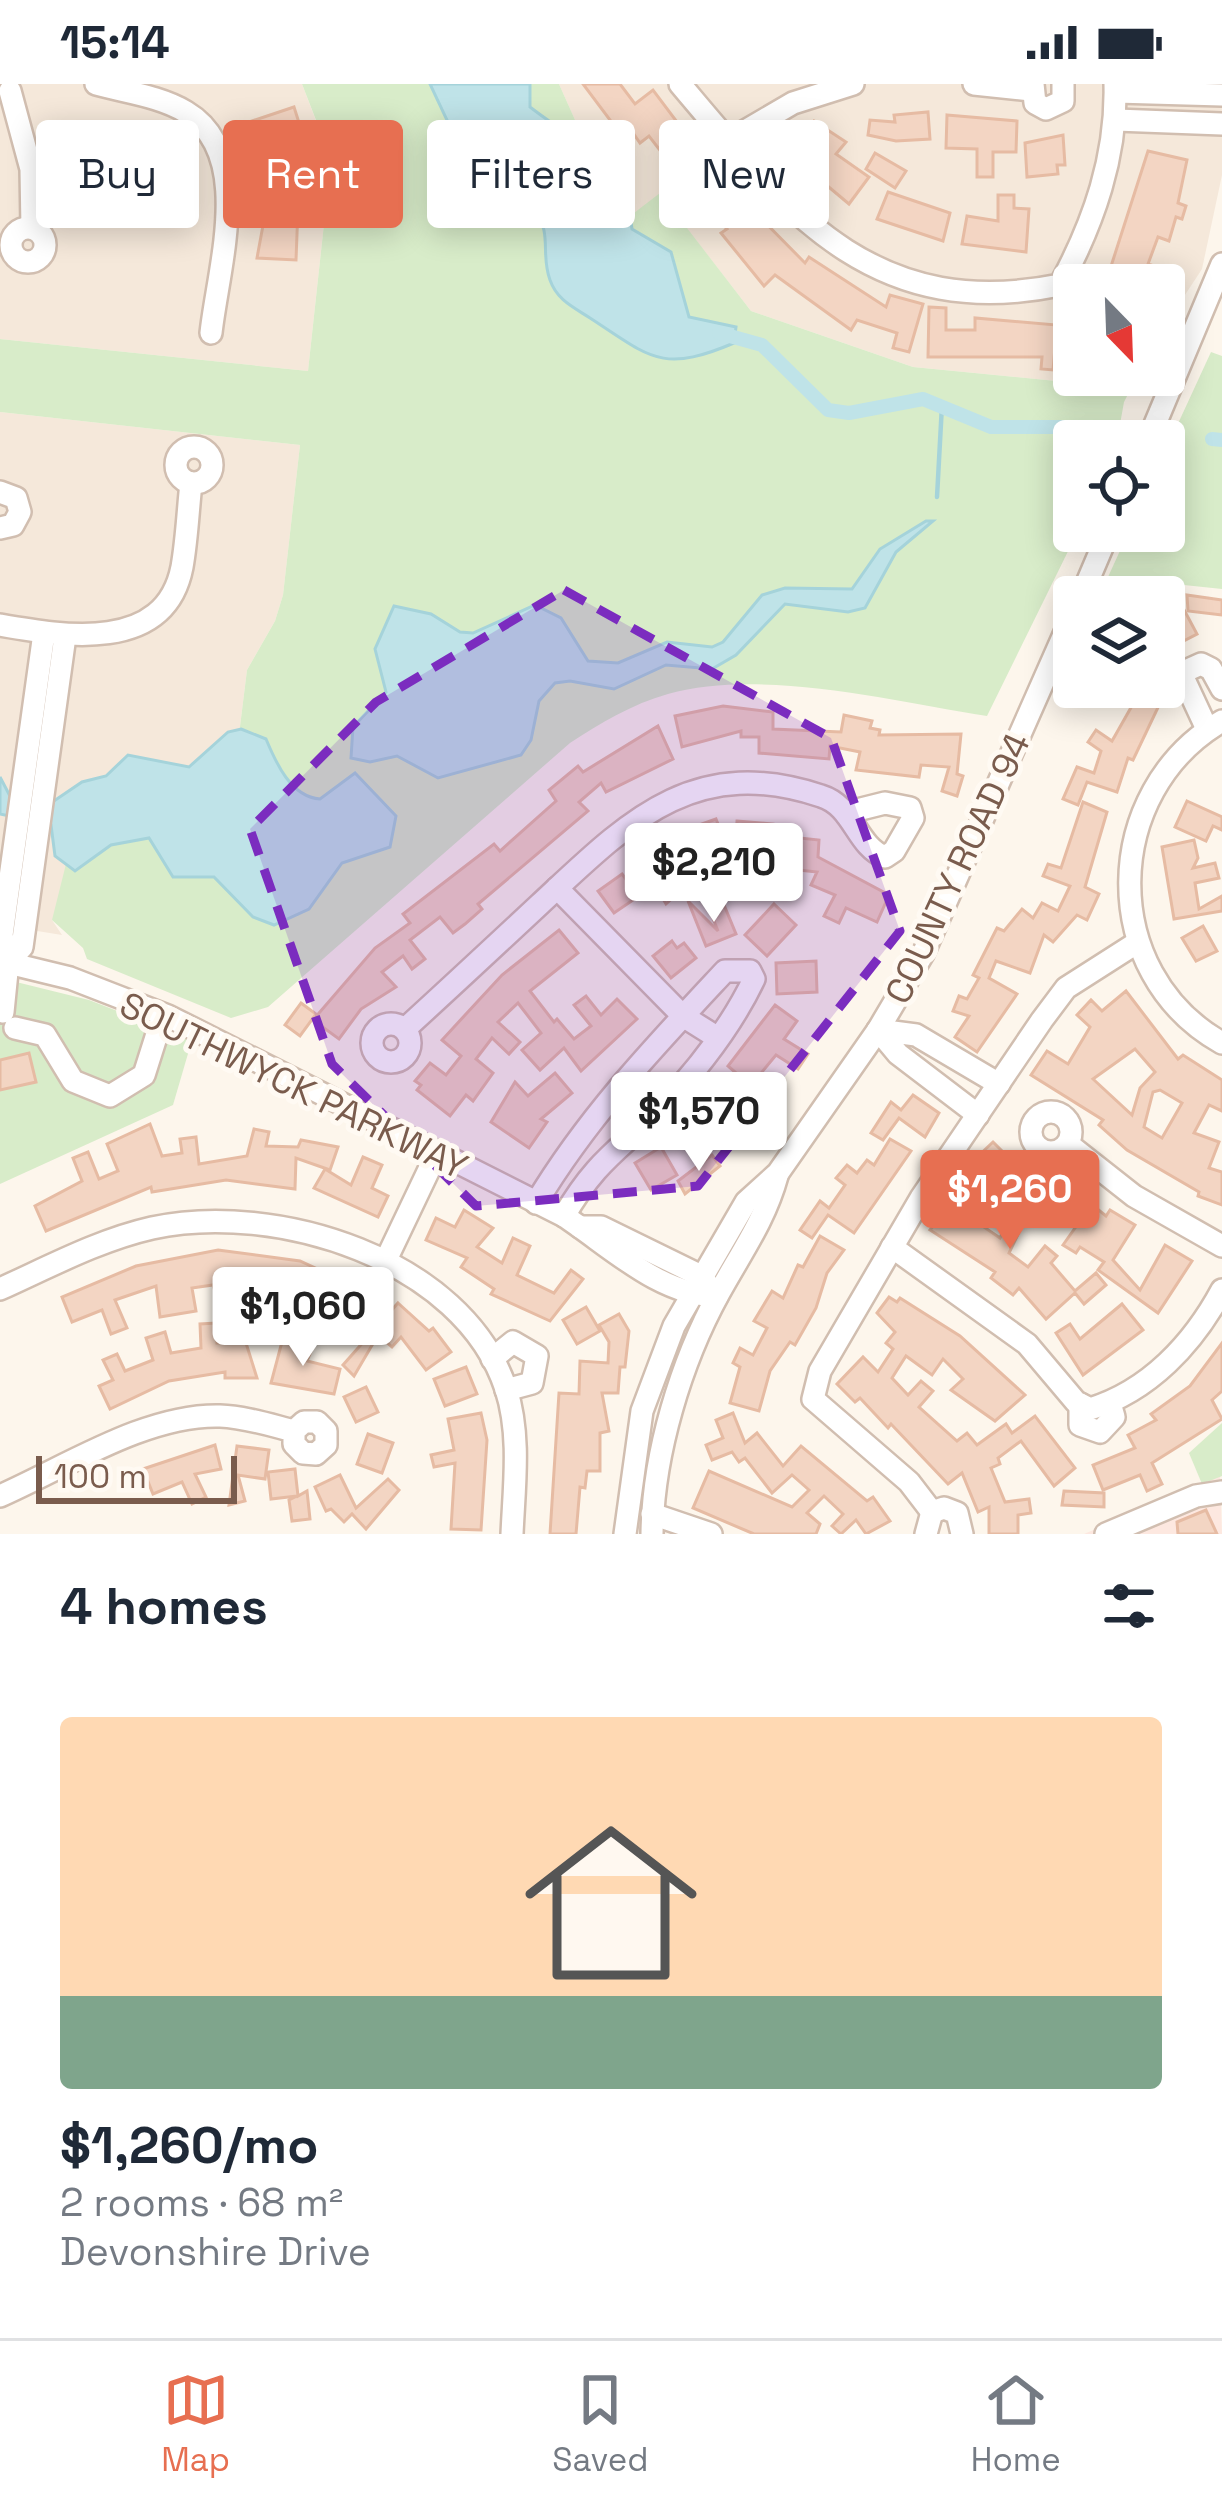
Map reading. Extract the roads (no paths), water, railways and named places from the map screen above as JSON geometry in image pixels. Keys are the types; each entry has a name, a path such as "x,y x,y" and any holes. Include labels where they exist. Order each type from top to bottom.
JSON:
{"street":[{"path":"96,84 190,114 220,151 226,185 211,333"},
{"path":"680,84 710,120"},
{"path":"764,120 793,103 854,84"},
{"path":"974,84 1032,87 1035,103 1053,109 1063,101 1063,84"},
{"path":"12,87 31,169 32,229"},
{"path":"813,228 864,260 958,290 1019,293 1060,284 1093,218 1116,121 1116,88 1222,94"},
{"path":"1116,121 1222,124"},
{"path":"1159,420 1212,321 1222,264"},
{"path":"0,625 88,638 132,628 163,606 182,571 191,483"},
{"path":"0,492 16,498 20,512 13,524 0,528"},
{"path":"55,634 17,903 22,947 4,962 4,1022 45,1035 73,1082 110,1096 144,1076 163,1015"},
{"name":"COUNTY ROAD 94","path":"626,1534 642,1411 696,1286 746,1202 778,1172 878,1030 948,903 1053,660"},
{"path":"1222,689 1211,669 1201,664 1181,674 1215,725 1172,762 1138,820 1128,871 1138,942 1173,1003 1222,1042"},
{"path":"405,1029 614,833 698,789 733,783 822,796 849,812"},
{"path":"557,888 682,1016 718,1038"},
{"path":"962,1534 957,1513 944,1508 929,1523 909,1482 813,1399 820,1371 892,1247 1066,988 1138,942"},
{"name":"SOUTHWYCK PARKWAY","path":"4,962 70,978 163,1015 572,1221 592,1241 717,1296"},
{"path":"536,1203 585,1125 724,970 744,967 754,979 718,1038 661,1108 595,1166 572,1221"},
{"path":"878,1030 916,1035 999,1084"},
{"path":"878,1030 898,1054 978,1115"},
{"path":"585,1125 620,1141"},
{"path":"1068,1144 1134,1196 1222,1246"},
{"path":"385,1262 436,1155"},
{"name":"COUNTY ROAD 94","path":"652,1524 674,1409 717,1296 767,1213 778,1172"},
{"path":"0,1289 107,1242 201,1222 296,1228 385,1262 454,1312 492,1359 506,1390 515,1440 512,1534"},
{"path":"892,1247 1027,1344 1094,1405 1176,1356 1222,1290"},
{"path":"492,1359 513,1342 537,1356 532,1383 506,1390"},
{"path":"0,1496 158,1426 194,1418 242,1418 294,1431"},
{"path":"1106,1534 1179,1502 1222,1492"},
{"path":"652,1524 711,1534"}],"water":[{"path":"430,84 530,84 530,107 548,120 447,120"},
{"path":"543,228 632,228 671,252 689,317 736,327 734,343 672,359 628,343 557,293 546,261"},
{"path":"933,521 896,552 865,608 848,612 785,604 736,655 712,669 666,665 614,689 555,683 539,701 531,740 521,755 438,778 397,756 370,762 351,758 353,727 386,692 375,649 394,606 431,614 460,632 473,633 535,605 561,618 588,661 618,663 667,642 712,647 723,642 762,595 785,588 852,589 880,549"},
{"path":"241,729 266,739 286,777 301,792 320,799 355,773 396,816 390,847 342,863 309,909 274,925 253,917 214,877 173,877 149,838 111,845 75,871 55,856 51,825 0,814 0,777 11,798 51,803 82,782 106,776 128,755 189,767 228,732"}],"waterway":[{"path":"719,333 762,345 828,410 849,413 923,399 991,427 1053,427"},
{"path":"937,497 942,405"},
{"path":"1212,439 1222,440"}]}
